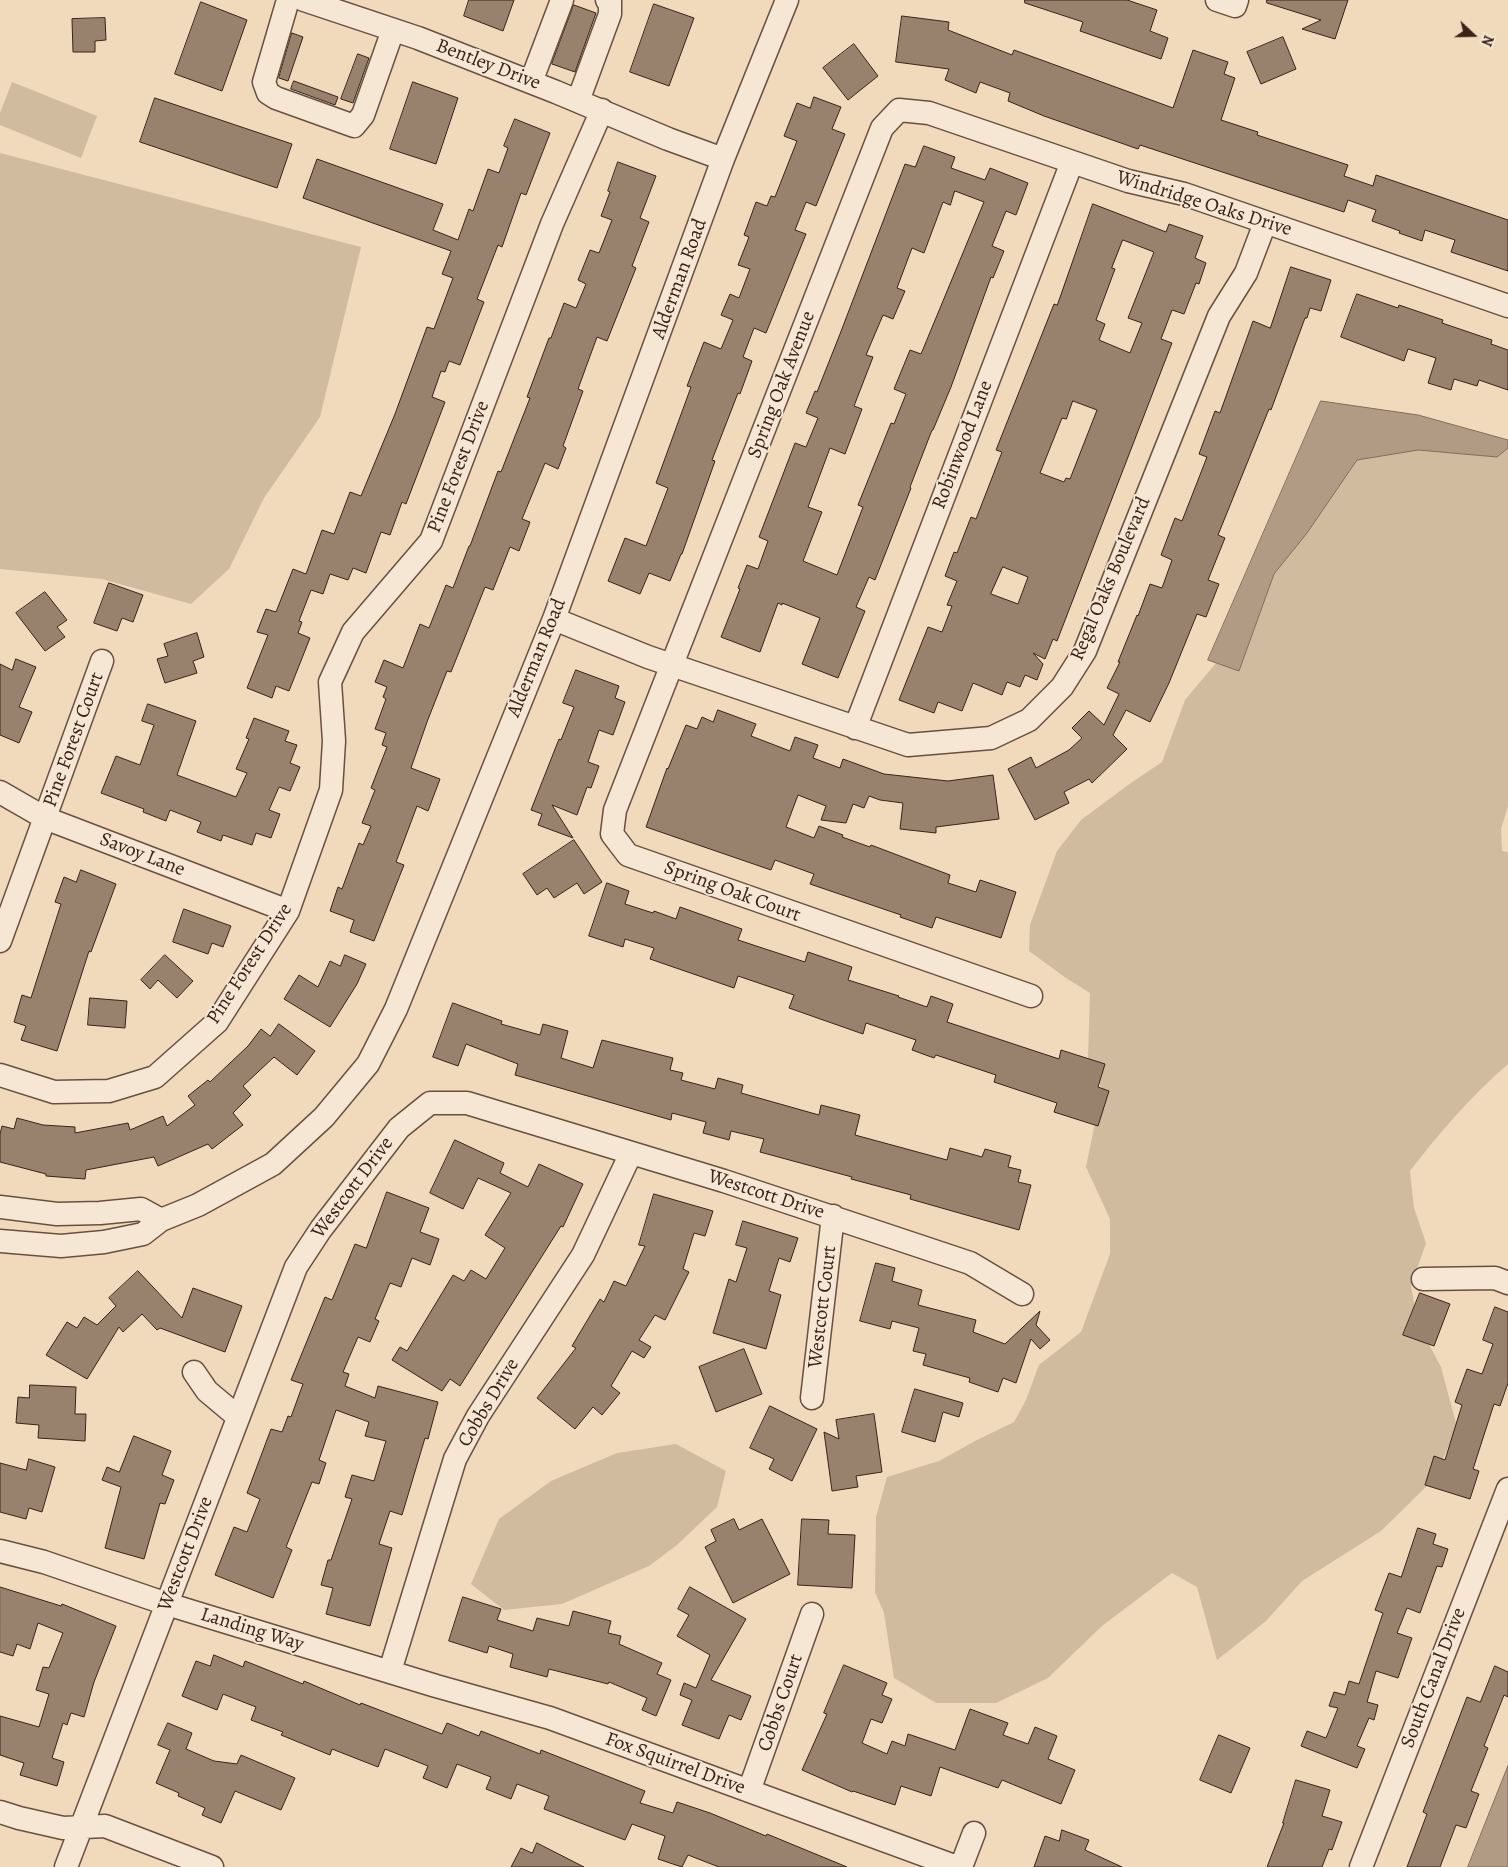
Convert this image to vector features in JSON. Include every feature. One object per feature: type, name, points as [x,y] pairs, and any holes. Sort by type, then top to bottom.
[{"type":"street","points":[[288,0],[264,82],[268,93],[276,98],[354,126],[363,115],[394,30]]},
{"type":"street","points":[[531,82],[562,0]]},
{"type":"street","points":[[578,101],[610,14],[610,1],[607,0]]},
{"type":"street","name":"Alderman Road","points":[[0,1241],[60,1246],[104,1242],[143,1234],[161,1220],[198,1205],[273,1164],[324,1117],[368,1064],[396,1009],[554,619],[724,160],[787,0]]},
{"type":"street","points":[[1218,0],[1235,6],[1237,0]]},
{"type":"street","name":"Bentley Drive","points":[[317,2],[531,82],[668,139],[724,160]]},
{"type":"street","name":"Pine Forest Drive","points":[[0,1075],[54,1092],[108,1091],[155,1077],[217,1022],[288,912],[331,790],[334,741],[330,682],[353,632],[431,540],[552,224],[602,110]]},
{"type":"street","name":"Windridge Oaks Drive","points":[[899,110],[929,113],[1128,181],[1184,194],[1508,306]]},
{"type":"street","name":"Spring Oak Avenue","points":[[673,665],[882,128],[899,110]]},
{"type":"street","name":"Robinwood Lane","points":[[855,728],[1072,162]]},
{"type":"street","name":"Regal Oaks Boulevard","points":[[554,619],[648,657],[908,745],[992,738],[1029,720],[1062,687],[1085,651],[1219,316],[1246,273],[1265,222]]},
{"type":"street","name":"Pine Forest Court","points":[[46,818],[102,661]]},
{"type":"street","name":"Spring Oak Court","points":[[673,665],[615,810],[612,834],[628,855],[1031,996]]},
{"type":"street","name":"Savoy Lane","points":[[0,792],[46,818],[288,912]]},
{"type":"street","points":[[0,941],[46,818]]},
{"type":"street","name":"Westcott Drive","points":[[66,1867],[296,1266],[321,1229],[398,1128],[430,1103],[467,1102],[833,1216],[970,1263],[1022,1294]]},
{"type":"street","name":"Cobbs Drive","points":[[390,1671],[455,1459],[478,1416],[583,1255],[631,1153]]},
{"type":"street","points":[[0,1207],[58,1214],[100,1213],[141,1209],[161,1220]]},
{"type":"street","name":"Westcott Court","points":[[812,1398],[833,1216]]},
{"type":"street","points":[[1423,1280],[1495,1278],[1508,1283]]},
{"type":"street","points":[[194,1372],[206,1391],[238,1417]]},
{"type":"street","name":"South Canal Drive","points":[[1361,1867],[1508,1489]]},
{"type":"street","name":"Landing Way","points":[[0,1552],[44,1562],[168,1604],[390,1671]]},
{"type":"street","name":"Cobbs Court","points":[[749,1791],[812,1614]]},
{"type":"street","name":"Fox Squirrel Drive","points":[[390,1671],[550,1718],[959,1867],[974,1833]]},
{"type":"street","points":[[0,1812],[63,1828],[105,1826],[212,1867]]},
{"type":"shaded area","points":[[12,82],[97,116],[81,158],[0,125],[0,113]]},
{"type":"shaded area","points":[[0,153],[361,247],[320,417],[264,498],[229,569],[191,604],[102,579],[0,569]]},
{"type":"shaded area","points":[[1321,401],[1418,415],[1508,440],[1508,448],[1497,457],[1418,450],[1357,460],[1307,533],[1274,574],[1239,671],[1208,660]]},
{"type":"shaded area","points":[[1508,448],[1508,806],[1501,829],[1502,851],[1508,852],[1508,1064],[1456,1115],[1410,1171],[1414,1208],[1426,1243],[1411,1286],[1418,1324],[1441,1367],[1457,1427],[1434,1479],[1381,1531],[1302,1581],[1266,1621],[1217,1660],[1197,1587],[1172,1573],[1102,1626],[1048,1678],[996,1703],[936,1703],[894,1678],[884,1613],[875,1592],[876,1517],[887,1477],[939,1461],[1014,1422],[1026,1400],[1039,1365],[1081,1332],[1110,1254],[1110,1219],[1086,1167],[1102,1089],[1088,1057],[1090,993],[1029,951],[1030,925],[1057,851],[1081,820],[1162,762],[1185,700],[1216,663],[1239,671],[1274,574],[1307,533],[1357,460],[1418,450],[1497,457]]},
{"type":"shaded area","points":[[676,1444],[726,1471],[717,1507],[677,1545],[649,1566],[562,1604],[504,1610],[471,1584],[499,1519],[551,1481],[617,1453]]},
{"type":"shaded area","points":[[1508,1766],[1508,1867],[1468,1867]]},
{"type":"building","points":[[469,0],[514,0],[503,31],[464,16]]},
{"type":"building","points":[[1025,0],[1127,0],[1157,10],[1150,31],[1168,38],[1161,59],[1080,31],[1083,22],[1025,3]]},
{"type":"building","points":[[1267,0],[1348,0],[1335,39],[1302,29],[1321,20],[1267,3]]},
{"type":"building","points":[[201,2],[247,20],[222,91],[175,74]]},
{"type":"building","points":[[654,4],[694,18],[669,86],[630,72]]},
{"type":"building","points":[[574,5],[596,13],[575,72],[552,64]]},
{"type":"building","points":[[902,16],[949,22],[948,30],[1012,55],[1014,50],[1173,108],[1193,50],[1228,62],[1224,74],[1235,78],[1221,120],[1258,132],[1257,135],[1348,165],[1344,176],[1373,186],[1376,175],[1508,220],[1508,271],[1451,252],[1455,240],[1425,230],[1422,241],[1399,233],[1400,231],[1372,221],[1376,210],[1348,200],[1344,212],[1140,145],[1138,149],[1044,116],[1008,101],[1010,93],[980,82],[976,93],[945,80],[949,69],[896,62]]},
{"type":"building","points":[[105,18],[106,40],[95,41],[95,52],[73,52],[72,19]]},
{"type":"building","points":[[292,33],[303,37],[288,81],[279,78]]},
{"type":"building","points":[[1283,37],[1296,69],[1261,84],[1247,52]]},
{"type":"building","points":[[854,44],[878,76],[848,100],[823,68]]},
{"type":"building","points":[[358,54],[369,58],[353,103],[341,99]]},
{"type":"building","points":[[294,81],[338,97],[335,105],[291,89]]},
{"type":"building","points":[[413,82],[458,98],[436,164],[390,149]]},
{"type":"building","points":[[814,97],[841,107],[832,129],[845,134],[816,206],[806,202],[795,230],[806,234],[766,333],[754,328],[743,357],[752,361],[712,460],[715,461],[682,554],[670,581],[649,573],[640,594],[608,581],[625,538],[646,546],[668,488],[656,483],[691,387],[687,386],[704,342],[721,349],[733,320],[721,315],[730,294],[739,298],[750,269],[738,265],[749,237],[744,235],[756,202],[767,206],[771,196],[775,197],[797,141],[784,136],[797,103],[810,108]]},
{"type":"building","points":[[155,98],[292,144],[277,188],[140,142]]},
{"type":"building","points":[[515,119],[550,133],[526,195],[521,193],[502,247],[498,245],[477,299],[484,302],[460,365],[449,361],[445,372],[441,371],[432,397],[445,402],[406,504],[402,502],[390,535],[381,532],[366,573],[353,568],[348,580],[330,574],[323,594],[311,590],[299,621],[302,622],[298,633],[310,638],[289,691],[276,686],[272,698],[247,688],[268,635],[257,632],[266,609],[276,612],[293,569],[306,574],[322,530],[334,534],[350,492],[361,496],[395,414],[427,327],[434,329],[453,278],[442,274],[451,251],[303,198],[317,159],[443,204],[433,230],[458,240],[469,209],[473,211],[488,169],[499,173],[508,148],[504,146]]},
{"type":"building","points":[[924,146],[955,157],[951,168],[985,180],[990,168],[1028,183],[1016,215],[1006,211],[992,246],[1004,251],[993,278],[991,277],[951,387],[932,430],[875,580],[869,577],[856,607],[865,611],[838,678],[802,664],[820,618],[782,603],[782,605],[778,603],[760,652],[721,637],[740,589],[738,588],[747,565],[758,569],[768,541],[759,537],[795,443],[806,447],[818,418],[806,413],[815,391],[817,392],[905,164],[915,167]],"holes":[[[955,191],[984,202],[921,354],[910,350],[894,389],[906,394],[894,424],[891,423],[858,505],[863,507],[837,575],[803,561],[822,512],[808,507],[830,448],[845,454],[862,409],[854,406],[873,357],[866,355],[883,315],[893,319],[905,291],[897,288],[912,248],[924,253],[943,202],[950,205]]]},
{"type":"building","points":[[618,162],[656,176],[640,218],[649,222],[632,266],[636,268],[607,341],[597,337],[578,389],[583,391],[563,446],[566,448],[558,469],[545,463],[522,519],[530,522],[519,551],[510,547],[493,590],[485,587],[451,672],[447,671],[427,722],[411,768],[440,779],[428,811],[417,806],[396,862],[404,865],[374,941],[350,932],[354,920],[330,911],[338,887],[342,889],[359,843],[363,845],[371,826],[362,823],[375,790],[371,788],[387,747],[382,745],[386,733],[375,729],[386,699],[383,697],[387,687],[375,682],[384,660],[403,668],[420,624],[429,628],[446,585],[453,588],[498,471],[501,472],[530,398],[527,397],[564,303],[576,308],[586,284],[578,280],[590,250],[599,253],[612,220],[601,216]]},
{"type":"building","points":[[1093,204],[1166,232],[1169,224],[1203,236],[1195,258],[1206,263],[1199,284],[1196,283],[1184,314],[1172,310],[1161,339],[1172,343],[1057,641],[1053,639],[1045,659],[1033,653],[1043,664],[1037,680],[1025,675],[1020,687],[1007,682],[1002,695],[973,683],[962,711],[938,702],[934,713],[899,700],[928,627],[942,632],[952,606],[947,605],[957,581],[945,576],[954,552],[957,553],[971,517],[976,519],[1002,452],[996,450],[1054,304],[1057,305]],"holes":[[[1123,240],[1154,252],[1128,318],[1142,323],[1130,353],[1099,340],[1105,324],[1096,320],[1115,269],[1112,268]],[[1073,401],[1097,410],[1070,479],[1066,478],[1064,482],[1040,473],[1062,418],[1066,419]],[[1003,567],[1028,577],[1018,604],[991,594]]]},
{"type":"building","points":[[1291,267],[1331,280],[1321,311],[1310,308],[1307,318],[1305,318],[1271,410],[1269,409],[1218,535],[1225,538],[1208,580],[1219,584],[1206,617],[1197,614],[1169,683],[1150,722],[1126,710],[1113,735],[1127,749],[1092,783],[1089,779],[1064,792],[1069,803],[1035,820],[1008,769],[1031,757],[1036,768],[1069,750],[1082,738],[1072,728],[1089,711],[1104,725],[1119,694],[1107,688],[1120,662],[1118,662],[1150,584],[1162,588],[1172,560],[1161,555],[1175,518],[1182,521],[1207,457],[1199,454],[1215,411],[1220,413],[1253,321],[1270,328]]},
{"type":"building","points":[[1357,294],[1398,308],[1399,305],[1443,320],[1442,323],[1492,340],[1491,344],[1508,350],[1508,390],[1479,380],[1477,386],[1454,379],[1451,390],[1428,383],[1436,358],[1408,349],[1404,361],[1341,337]]},
{"type":"building","points":[[109,583],[143,595],[133,622],[122,618],[117,631],[94,623]]},
{"type":"building","points":[[45,592],[67,620],[57,627],[65,637],[45,651],[16,613]]},
{"type":"building","points":[[197,633],[204,657],[193,661],[197,673],[165,683],[157,659],[168,656],[164,644]]},
{"type":"building","points":[[16,659],[36,667],[19,707],[32,712],[19,743],[0,735],[0,664],[12,670]]},
{"type":"building","points":[[576,670],[619,686],[615,698],[625,702],[613,735],[599,730],[588,762],[599,766],[591,788],[587,787],[577,815],[552,805],[573,838],[538,825],[542,814],[531,810],[559,739],[561,740],[574,707],[563,703]]},
{"type":"building","points":[[148,704],[196,721],[177,775],[236,797],[247,773],[236,769],[249,739],[246,738],[254,718],[289,731],[285,741],[297,745],[290,763],[300,767],[290,791],[279,787],[269,810],[280,814],[271,838],[256,833],[252,845],[223,835],[221,841],[197,832],[201,822],[170,810],[166,821],[143,812],[144,809],[101,793],[116,756],[140,765],[154,725],[142,721]]},
{"type":"building","points":[[718,710],[756,724],[751,736],[790,751],[795,737],[818,745],[813,758],[840,768],[843,759],[884,774],[948,781],[993,775],[999,819],[936,827],[936,833],[900,829],[903,803],[880,800],[869,796],[864,808],[853,804],[846,823],[821,820],[826,806],[798,795],[786,827],[814,838],[819,826],[843,835],[842,837],[870,847],[871,845],[950,875],[948,883],[976,892],[980,880],[1016,892],[1001,938],[936,917],[932,928],[900,917],[901,915],[810,884],[814,874],[775,860],[771,870],[646,827],[667,768],[686,725],[697,729],[702,717],[713,722]]},
{"type":"building","points":[[574,840],[602,882],[584,894],[577,883],[554,898],[547,888],[537,895],[523,874]]},
{"type":"building","points":[[81,870],[116,884],[91,952],[89,951],[57,1051],[21,1040],[26,1026],[14,1022],[22,995],[31,998],[61,904],[55,902],[64,877],[76,882]]},
{"type":"building","points":[[607,883],[629,891],[625,904],[676,919],[680,907],[742,929],[738,940],[805,962],[808,952],[852,967],[848,980],[927,1007],[931,996],[953,1004],[947,1022],[1059,1059],[1061,1050],[1105,1064],[1098,1087],[1109,1091],[1098,1126],[1054,1112],[1057,1103],[994,1082],[996,1075],[936,1055],[934,1058],[912,1050],[916,1040],[866,1023],[863,1034],[789,1008],[794,995],[738,976],[734,988],[650,959],[654,948],[625,939],[623,947],[589,936]]},
{"type":"building","points":[[184,909],[231,926],[223,947],[212,943],[208,954],[173,942]]},
{"type":"building","points":[[165,955],[193,981],[177,998],[158,980],[150,989],[141,980]]},
{"type":"building","points":[[345,955],[366,964],[357,984],[330,1027],[284,999],[299,975],[318,987],[330,961],[340,966]]},
{"type":"building","points":[[90,998],[127,1001],[125,1028],[88,1025]]},
{"type":"building","points":[[453,1003],[502,1021],[501,1024],[540,1035],[543,1024],[568,1031],[561,1058],[593,1068],[602,1040],[673,1058],[670,1070],[683,1073],[681,1080],[715,1089],[718,1078],[743,1085],[741,1093],[819,1115],[821,1105],[860,1115],[855,1135],[947,1160],[950,1148],[982,1157],[985,1149],[1011,1156],[1008,1167],[1021,1170],[1018,1182],[1031,1185],[1019,1230],[910,1199],[911,1195],[851,1179],[852,1177],[760,1152],[764,1139],[731,1131],[729,1140],[703,1133],[706,1122],[672,1113],[671,1120],[515,1075],[518,1064],[466,1044],[458,1066],[433,1057]]},
{"type":"building","points":[[279,1024],[315,1051],[297,1075],[274,1057],[243,1086],[251,1095],[233,1113],[243,1125],[212,1149],[208,1144],[158,1166],[154,1157],[86,1170],[85,1179],[46,1176],[46,1174],[0,1162],[0,1134],[2,1126],[14,1129],[17,1118],[43,1125],[75,1127],[75,1133],[128,1123],[130,1130],[163,1116],[167,1126],[195,1105],[188,1096],[208,1080],[210,1082],[248,1046],[261,1029],[270,1036]]},
{"type":"building","points":[[455,1140],[504,1163],[500,1173],[528,1187],[539,1164],[583,1184],[563,1227],[561,1226],[460,1386],[450,1379],[442,1391],[392,1360],[400,1347],[407,1351],[453,1275],[464,1281],[471,1270],[486,1279],[505,1248],[485,1235],[511,1193],[478,1178],[463,1209],[430,1193]]},
{"type":"building","points":[[387,1192],[429,1208],[420,1232],[439,1239],[430,1265],[412,1258],[401,1287],[390,1283],[375,1319],[379,1321],[370,1342],[358,1337],[343,1372],[349,1374],[345,1386],[375,1398],[378,1386],[438,1402],[428,1439],[425,1438],[402,1515],[390,1511],[379,1544],[392,1548],[370,1626],[326,1614],[333,1588],[321,1585],[328,1560],[331,1560],[352,1499],[345,1497],[352,1475],[374,1481],[386,1441],[365,1436],[369,1422],[336,1410],[319,1460],[326,1463],[319,1484],[312,1482],[286,1547],[292,1550],[273,1598],[215,1575],[234,1527],[247,1532],[260,1499],[247,1493],[271,1429],[282,1432],[288,1416],[291,1417],[303,1384],[291,1380],[325,1297],[332,1300],[355,1244],[366,1248]]},
{"type":"building","points":[[654,1194],[713,1211],[705,1236],[694,1233],[683,1269],[689,1272],[665,1320],[655,1315],[639,1340],[651,1347],[644,1358],[632,1351],[611,1386],[620,1393],[602,1415],[593,1407],[575,1429],[537,1398],[576,1348],[572,1346],[600,1299],[604,1302],[614,1281],[626,1286],[645,1246],[639,1245]]},
{"type":"building","points":[[743,1221],[798,1238],[790,1262],[779,1258],[769,1291],[781,1295],[766,1349],[713,1333],[729,1279],[736,1282],[747,1248],[736,1245]]},
{"type":"building","points":[[876,1263],[895,1268],[892,1281],[922,1290],[918,1305],[976,1320],[973,1332],[1005,1344],[1040,1311],[1036,1325],[1050,1340],[1040,1349],[1031,1339],[1016,1383],[1003,1378],[998,1392],[969,1382],[970,1378],[923,1365],[926,1354],[913,1351],[919,1328],[892,1321],[890,1329],[860,1321]]},
{"type":"building","points":[[138,1271],[182,1318],[193,1288],[242,1306],[225,1352],[160,1328],[157,1330],[142,1314],[123,1332],[119,1327],[87,1379],[46,1355],[67,1322],[77,1328],[84,1317],[97,1325],[116,1306],[109,1298]]},
{"type":"building","points":[[1420,1293],[1450,1304],[1434,1346],[1403,1335]]},
{"type":"building","points":[[1495,1307],[1508,1312],[1508,1383],[1500,1406],[1494,1404],[1473,1469],[1479,1471],[1470,1499],[1425,1485],[1434,1456],[1445,1460],[1462,1405],[1455,1402],[1467,1369],[1482,1374],[1493,1344],[1483,1340]]},
{"type":"building","points":[[744,1349],[762,1394],[716,1412],[699,1367]]},
{"type":"building","points":[[30,1385],[76,1387],[75,1414],[86,1414],[85,1441],[38,1438],[39,1425],[16,1423],[18,1397],[29,1398]]},
{"type":"building","points":[[915,1389],[963,1403],[959,1417],[943,1412],[935,1442],[902,1432]]},
{"type":"building","points":[[770,1406],[817,1429],[792,1481],[769,1469],[774,1459],[750,1448]]},
{"type":"building","points":[[874,1414],[882,1472],[856,1476],[858,1487],[832,1491],[824,1432],[839,1439],[836,1420]]},
{"type":"building","points":[[134,1436],[171,1451],[162,1475],[174,1480],[165,1504],[160,1503],[144,1559],[105,1548],[121,1487],[102,1480],[107,1467],[119,1472]]},
{"type":"building","points":[[29,1459],[55,1467],[42,1512],[29,1508],[26,1519],[0,1512],[0,1463],[26,1470]]},
{"type":"building","points":[[734,1519],[739,1530],[762,1519],[790,1574],[733,1603],[705,1547],[716,1541],[711,1530]]},
{"type":"building","points":[[802,1519],[829,1520],[828,1534],[855,1535],[852,1588],[798,1585]]},
{"type":"building","points":[[1418,1528],[1436,1534],[1433,1544],[1448,1549],[1442,1567],[1437,1566],[1420,1613],[1407,1608],[1397,1633],[1412,1638],[1398,1678],[1376,1671],[1367,1702],[1378,1705],[1374,1720],[1369,1718],[1357,1746],[1365,1749],[1357,1768],[1301,1746],[1307,1731],[1326,1738],[1338,1708],[1329,1706],[1334,1692],[1345,1695],[1349,1681],[1359,1684],[1383,1613],[1375,1610],[1389,1573],[1401,1577]]},
{"type":"building","points":[[0,1587],[61,1606],[62,1604],[116,1626],[94,1682],[84,1717],[71,1713],[67,1725],[63,1723],[52,1758],[64,1762],[57,1786],[20,1775],[24,1763],[0,1755],[0,1716],[39,1727],[49,1694],[36,1690],[43,1667],[49,1668],[63,1633],[38,1623],[30,1649],[17,1644],[13,1656],[0,1652]]},
{"type":"building","points":[[690,1587],[746,1619],[711,1680],[751,1696],[741,1720],[729,1715],[719,1739],[682,1725],[692,1700],[680,1695],[684,1683],[696,1688],[710,1655],[677,1636],[689,1615],[678,1609]]},
{"type":"building","points":[[463,1597],[501,1609],[497,1620],[533,1631],[537,1618],[569,1626],[573,1611],[611,1621],[608,1633],[621,1636],[619,1644],[662,1663],[657,1674],[671,1680],[656,1716],[642,1710],[647,1698],[609,1682],[608,1684],[549,1669],[547,1677],[510,1667],[513,1654],[489,1646],[487,1653],[449,1641]]},
{"type":"building","points":[[214,1655],[243,1667],[245,1661],[303,1684],[304,1681],[360,1705],[361,1703],[442,1734],[447,1723],[479,1736],[481,1731],[540,1754],[541,1750],[645,1791],[640,1803],[673,1813],[677,1802],[710,1813],[766,1836],[767,1834],[847,1867],[719,1867],[688,1855],[682,1867],[658,1859],[665,1836],[632,1824],[625,1840],[544,1809],[549,1796],[517,1784],[511,1799],[486,1789],[491,1777],[457,1764],[447,1788],[423,1778],[428,1766],[385,1749],[378,1767],[332,1749],[330,1755],[281,1735],[283,1732],[251,1720],[256,1707],[223,1694],[217,1710],[182,1696],[196,1661],[210,1666]]},
{"type":"building","points":[[844,1665],[887,1683],[882,1695],[892,1699],[882,1723],[871,1719],[862,1743],[887,1754],[892,1741],[905,1746],[908,1734],[955,1750],[970,1709],[1008,1723],[1003,1735],[1028,1744],[1035,1727],[1057,1736],[1048,1759],[1075,1770],[1061,1804],[1002,1780],[998,1788],[940,1767],[931,1796],[901,1786],[895,1805],[852,1792],[802,1770],[827,1714],[824,1713]]},
{"type":"building","points":[[1495,1666],[1508,1672],[1508,1697],[1504,1695],[1484,1746],[1488,1748],[1471,1791],[1479,1794],[1466,1828],[1456,1825],[1440,1867],[1407,1867],[1427,1814],[1423,1812],[1467,1697],[1480,1702]]},
{"type":"building","points":[[168,1723],[192,1733],[186,1749],[214,1761],[237,1764],[241,1755],[295,1778],[281,1810],[235,1791],[221,1823],[202,1815],[205,1808],[178,1796],[179,1793],[156,1783],[170,1750],[158,1745]]},
{"type":"building","points":[[1219,1735],[1250,1748],[1231,1793],[1200,1780]]},
{"type":"building","points":[[1296,1780],[1330,1790],[1322,1816],[1342,1822],[1332,1850],[1329,1849],[1322,1867],[1267,1867],[1284,1823]]},
{"type":"building","points":[[1062,1830],[1089,1840],[1085,1850],[1122,1867],[1034,1867],[1045,1836],[1059,1841]]},
{"type":"building","points":[[537,1843],[584,1867],[511,1867],[521,1848],[532,1853]]}]
